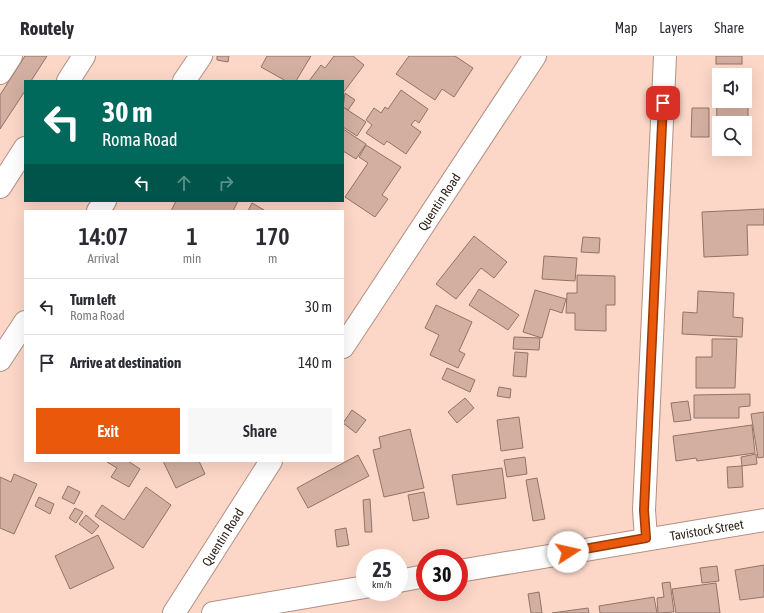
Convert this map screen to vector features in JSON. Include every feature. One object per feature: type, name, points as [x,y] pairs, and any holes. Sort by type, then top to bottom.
[{"type":"street","points":[[0,73],[11,56]]},
{"type":"street","points":[[69,80],[84,56]]},
{"type":"street","points":[[185,80],[201,56]]},
{"type":"street","name":"Quentin Road","points":[[344,345],[535,56]]},
{"type":"street","points":[[646,538],[644,510],[665,56]]},
{"type":"street","points":[[0,187],[24,150]]},
{"type":"street","points":[[0,360],[24,324]]},
{"type":"street","name":"Quentin Road","points":[[174,613],[270,462]]},
{"type":"street","name":"Tavistock Street","points":[[468,569],[646,538],[764,520]]},
{"type":"street","points":[[213,613],[356,589]]},
{"type":"building","points":[[25,56],[47,56],[32,80],[24,80],[24,93],[0,129],[0,95]]},
{"type":"building","points":[[217,56],[229,56],[228,62],[217,60]]},
{"type":"building","points":[[267,56],[311,56],[297,80],[284,80],[261,67]]},
{"type":"building","points":[[334,56],[353,56],[364,65],[344,92],[344,80],[310,80],[321,65],[325,68]]},
{"type":"building","points":[[409,56],[455,56],[473,68],[454,97],[442,89],[435,100],[396,74]]},
{"type":"building","points":[[716,56],[742,56],[742,64],[716,64]]},
{"type":"building","points":[[401,90],[428,109],[419,123],[415,120],[411,125],[421,132],[406,154],[387,141],[384,145],[366,133],[372,125],[366,120],[374,108],[381,113],[385,107],[388,109]]},
{"type":"building","points":[[345,93],[355,100],[348,110],[344,108]]},
{"type":"building","points":[[344,108],[366,122],[357,136],[344,128]]},
{"type":"building","points":[[692,108],[709,108],[709,137],[691,137]]},
{"type":"building","points":[[717,108],[748,108],[748,116],[717,116]]},
{"type":"building","points":[[344,130],[366,144],[356,159],[344,152]]},
{"type":"building","points":[[366,145],[401,167],[382,195],[388,199],[375,217],[345,197],[368,163],[359,157]]},
{"type":"building","points":[[176,202],[238,202],[234,210],[172,210]]},
{"type":"building","points":[[252,203],[264,210],[248,210]]},
{"type":"building","points":[[764,209],[764,225],[747,225],[748,255],[704,257],[702,212]]},
{"type":"building","points":[[474,236],[507,262],[494,278],[481,268],[456,299],[436,284]]},
{"type":"building","points":[[583,237],[600,238],[599,253],[581,252]]},
{"type":"building","points":[[544,256],[577,258],[575,281],[542,279]]},
{"type":"building","points":[[577,275],[615,276],[615,305],[606,305],[606,331],[575,330],[575,313],[566,313],[567,293],[577,293]]},
{"type":"building","points":[[479,289],[519,315],[508,330],[469,305]]},
{"type":"building","points":[[535,290],[566,299],[562,313],[550,309],[542,338],[523,332]]},
{"type":"building","points":[[698,291],[734,293],[733,317],[743,318],[742,337],[682,334],[683,312],[697,313]]},
{"type":"building","points":[[436,305],[472,322],[459,351],[465,354],[458,368],[430,355],[439,335],[425,328]]},
{"type":"building","points":[[514,337],[540,338],[539,350],[513,349]]},
{"type":"building","points":[[712,339],[737,339],[735,388],[696,388],[696,357],[712,357]]},
{"type":"building","points":[[515,352],[528,353],[526,377],[513,376]]},
{"type":"building","points":[[447,368],[475,380],[470,392],[442,379]]},
{"type":"building","points":[[499,387],[511,389],[510,398],[497,396]]},
{"type":"building","points":[[750,394],[750,406],[739,407],[739,418],[694,418],[694,395]]},
{"type":"building","points":[[465,398],[474,408],[457,423],[448,412]]},
{"type":"building","points":[[688,401],[691,420],[674,422],[671,403]]},
{"type":"building","points":[[352,410],[366,420],[356,433],[344,424]]},
{"type":"building","points":[[764,412],[764,457],[758,458],[751,414]]},
{"type":"building","points":[[519,417],[523,448],[501,451],[497,420]]},
{"type":"building","points":[[752,425],[755,453],[697,461],[696,458],[676,461],[673,436]]},
{"type":"building","points":[[410,429],[424,488],[384,497],[373,450],[381,448],[379,437]]},
{"type":"building","points":[[756,454],[757,464],[742,466],[741,457]]},
{"type":"building","points":[[358,455],[369,476],[308,508],[297,488]]},
{"type":"building","points":[[525,457],[527,474],[507,477],[504,460]]},
{"type":"building","points":[[107,462],[130,462],[140,469],[129,487],[111,477],[117,468]]},
{"type":"building","points":[[163,462],[199,462],[205,474],[176,488]]},
{"type":"building","points":[[742,466],[743,487],[728,488],[727,467]]},
{"type":"building","points":[[502,468],[506,498],[457,505],[452,475]]},
{"type":"building","points":[[14,474],[37,484],[14,534],[0,528],[0,477],[11,482]]},
{"type":"building","points":[[537,478],[545,519],[533,521],[526,480]]},
{"type":"building","points":[[68,486],[80,492],[74,504],[62,498]]},
{"type":"building","points":[[146,487],[171,505],[143,548],[95,516],[102,505],[124,520]]},
{"type":"building","points":[[424,492],[429,518],[413,521],[408,495]]},
{"type":"building","points":[[39,497],[54,504],[50,514],[35,506]]},
{"type":"building","points":[[370,499],[372,532],[365,532],[363,500]]},
{"type":"building","points":[[75,508],[83,512],[76,523],[69,518]]},
{"type":"building","points":[[86,515],[99,526],[92,534],[79,524]]},
{"type":"building","points":[[346,528],[349,545],[337,547],[335,530]]},
{"type":"building","points":[[98,535],[114,568],[70,589],[55,556]]},
{"type":"building","points":[[764,565],[764,597],[740,600],[735,570]]},
{"type":"building","points":[[717,566],[719,581],[702,583],[700,568]]},
{"type":"building","points":[[670,582],[674,612],[658,613],[657,598],[664,597],[662,583]]},
{"type":"building","points":[[716,583],[720,613],[676,613],[672,589]]},
{"type":"building","points":[[539,592],[542,613],[531,613],[528,594]]},
{"type":"building","points":[[654,597],[657,613],[600,613],[599,606]]},
{"type":"building","points":[[588,608],[589,613],[552,613]]},
{"type":"route","points":[[568,552],[646,538],[644,510],[663,103]]}]
